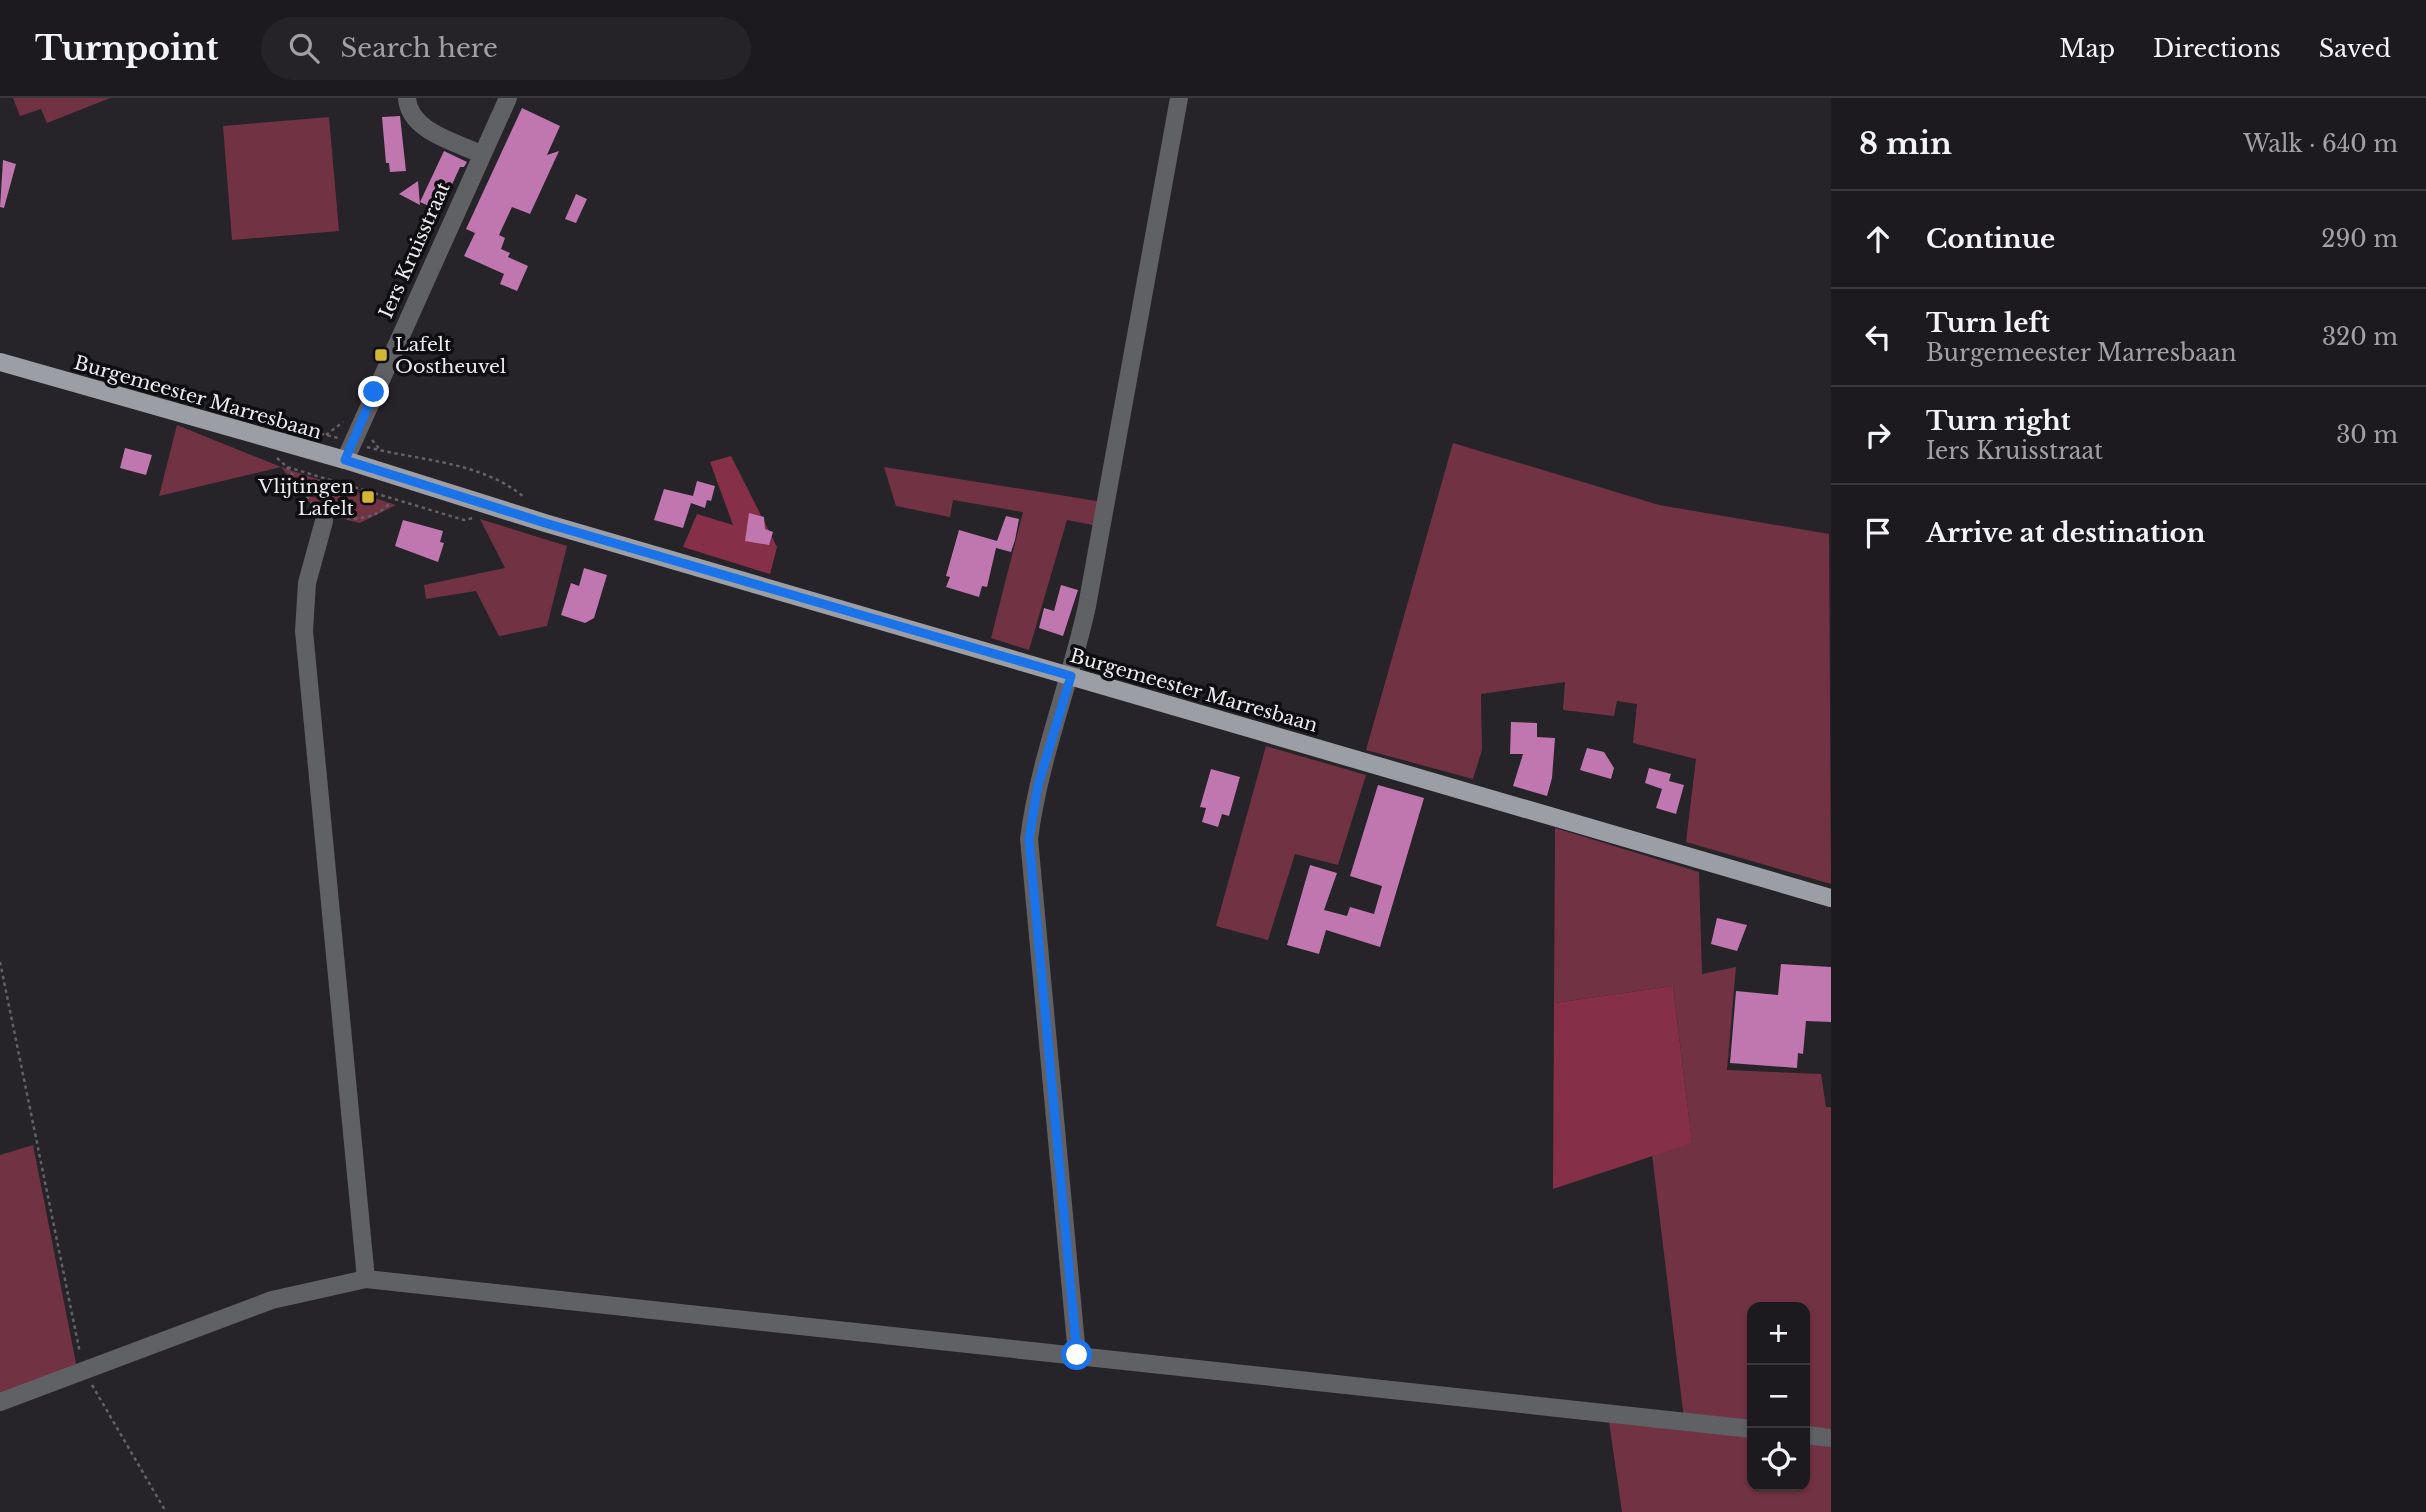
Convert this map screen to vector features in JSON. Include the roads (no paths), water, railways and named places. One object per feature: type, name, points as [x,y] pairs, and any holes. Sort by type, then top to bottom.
[{"type":"main road","name":"Burgemeester Marresbaan","points":[[0,362],[345,460],[545,523],[1831,898]]},
{"type":"street","points":[[407,98],[411,117],[421,125],[481,154]]},
{"type":"street","name":"Iers Kruisstraat","points":[[345,460],[508,98]]},
{"type":"street","points":[[1077,1355],[1029,839],[1038,785],[1071,676],[1087,606],[1179,98]]},
{"type":"street","points":[[326,516],[307,583],[304,631],[366,1279]]},
{"type":"street","points":[[0,1402],[272,1300],[366,1279],[1747,1428]]},
{"type":"street","points":[[1810,1436],[1831,1438]]},
{"type":"place","name":"Lafelt Oostheuvel","points":[[381,355]]},
{"type":"place","name":"Vlijtingen Lafelt","points":[[368,497]]}]
